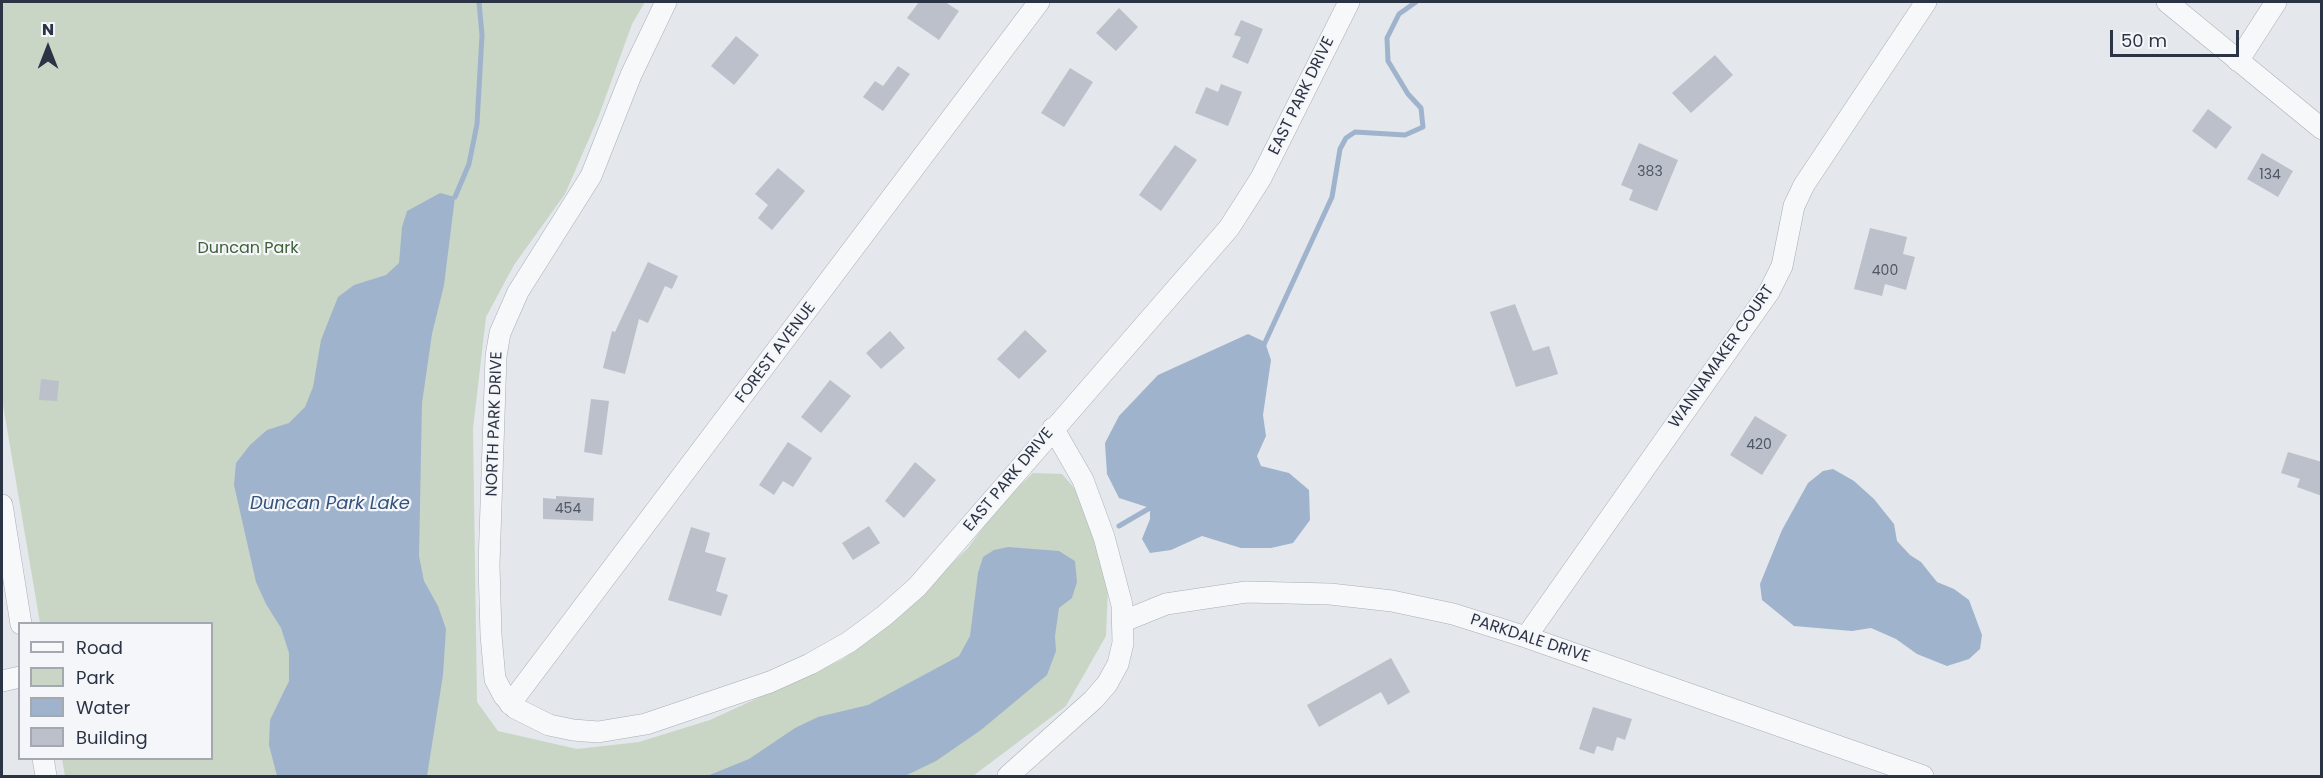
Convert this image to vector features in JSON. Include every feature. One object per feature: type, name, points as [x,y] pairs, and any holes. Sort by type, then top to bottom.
[{"type":"street","name":"NORTH PARK DRIVE","points":[[510,704],[495,679],[489,600],[494,379],[500,333],[518,292],[591,176],[631,75],[666,2]]},
{"type":"street","name":"FOREST AVENUE","points":[[510,704],[1039,2]]},
{"type":"street","name":"EAST PARK DRIVE","points":[[510,704],[531,718],[549,725],[573,730],[622,729],[770,682],[810,664],[858,636],[917,587],[1241,212],[1261,178],[1348,2]]},
{"type":"street","name":"WANNAMAKER COURT","points":[[1526,637],[1769,292],[1782,266],[1794,206],[1804,185],[1926,2]]},
{"type":"street","points":[[2166,2],[2322,129]]},
{"type":"street","points":[[2238,61],[2276,2]]},
{"type":"street","points":[[1008,777],[1093,700],[1107,684],[1118,664],[1124,643],[1124,621],[1101,528],[1083,480],[1053,428]]},
{"type":"street","points":[[2,505],[21,622]]},
{"type":"street","name":"PARKDALE DRIVE","points":[[1124,621],[1166,604],[1202,597],[1267,592],[1330,594],[1392,601],[1453,614],[1526,637],[1923,777]]},
{"type":"street","points":[[2,681],[18,677]]},
{"type":"street","points":[[43,760],[46,777]]},
{"type":"green space","name":"Duncan Park","points":[[2,2],[645,2],[632,24],[598,118],[565,194],[514,265],[486,317],[473,429],[477,702],[498,731],[577,749],[639,742],[710,720],[843,659],[892,621],[968,548],[1003,501],[1033,473],[1062,474],[1084,499],[1108,585],[1106,636],[1066,706],[973,776],[65,776],[62,760],[213,760],[213,622],[40,622],[2,399]]},
{"type":"water","name":"Duncan Park Lake","points":[[440,193],[455,197],[444,285],[432,334],[422,403],[419,556],[424,581],[438,606],[446,629],[443,675],[427,776],[277,776],[269,745],[270,720],[289,681],[289,653],[281,628],[256,582],[234,485],[236,463],[250,445],[267,430],[289,423],[305,407],[313,387],[321,340],[338,297],[354,285],[386,275],[399,263],[402,227],[407,211]]},
{"type":"water","points":[[1248,334],[1265,342],[1271,360],[1263,415],[1266,436],[1257,456],[1261,466],[1289,473],[1309,490],[1310,520],[1293,543],[1271,548],[1241,548],[1202,536],[1171,550],[1150,553],[1142,539],[1150,519],[1150,508],[1119,498],[1107,474],[1105,443],[1119,416],[1158,375]]},
{"type":"water","points":[[1833,469],[1854,481],[1874,499],[1894,524],[1897,541],[1910,555],[1921,562],[1937,582],[1954,589],[1969,600],[1982,635],[1980,649],[1969,659],[1947,666],[1917,654],[1896,639],[1871,628],[1852,631],[1794,626],[1762,600],[1760,584],[1782,530],[1808,483],[1823,471]]},
{"type":"water","points":[[1008,547],[1059,551],[1075,561],[1077,582],[1072,598],[1059,608],[1055,636],[1056,651],[1047,675],[981,730],[936,761],[905,776],[707,776],[749,759],[795,728],[818,717],[868,705],[959,656],[970,636],[978,573],[983,557],[994,550]]},
{"type":"building","points":[[919,2],[945,2],[959,11],[939,40],[907,18]]},
{"type":"building","points":[[1119,8],[1138,27],[1116,51],[1096,33]]},
{"type":"building","points":[[1241,20],[1263,29],[1248,64],[1232,57],[1241,37],[1234,35]]},
{"type":"building","points":[[736,36],[759,55],[734,85],[711,66]]},
{"type":"building","points":[[1715,55],[1733,75],[1691,113],[1672,93]]},
{"type":"building","points":[[898,66],[910,74],[883,111],[863,97],[875,81],[883,86]]},
{"type":"building","points":[[1070,68],[1093,82],[1064,127],[1041,113]]},
{"type":"building","points":[[1221,84],[1242,92],[1228,126],[1195,113],[1206,87],[1218,92]]},
{"type":"building","points":[[2208,109],[2232,127],[2216,149],[2192,131]]},
{"type":"building","points":[[1639,143],[1678,160],[1657,211],[1629,200],[1633,190],[1621,185]]},
{"type":"building","points":[[1175,145],[1197,160],[1161,211],[1139,195]]},
{"type":"building","points":[[2262,153],[2293,171],[2278,197],[2247,179]]},
{"type":"building","points":[[778,168],[805,191],[772,230],[758,218],[768,205],[755,194]]},
{"type":"building","points":[[1870,228],[1907,237],[1903,254],[1915,257],[1906,290],[1885,284],[1882,296],[1854,289]]},
{"type":"building","points":[[648,262],[678,276],[672,289],[665,286],[648,323],[639,319],[625,374],[603,368],[612,331],[615,332]]},
{"type":"building","points":[[1515,304],[1533,351],[1549,346],[1558,374],[1516,387],[1490,312]]},
{"type":"building","points":[[1025,330],[1047,351],[1019,379],[997,359]]},
{"type":"building","points":[[890,331],[905,348],[881,369],[866,353]]},
{"type":"building","points":[[41,379],[59,381],[57,401],[39,400]]},
{"type":"building","points":[[830,380],[851,396],[821,433],[801,417]]},
{"type":"building","points":[[591,399],[609,401],[602,455],[584,452]]},
{"type":"building","points":[[1755,416],[1787,435],[1762,475],[1730,455]]},
{"type":"building","points":[[788,442],[812,458],[793,487],[783,481],[774,495],[759,485]]},
{"type":"building","points":[[2288,452],[2322,462],[2322,496],[2297,487],[2300,479],[2281,473]]},
{"type":"building","points":[[915,462],[936,480],[904,518],[885,501]]},
{"type":"building","points":[[556,496],[594,498],[593,521],[543,519],[543,498],[556,499]]},
{"type":"building","points":[[869,526],[880,543],[853,560],[842,543]]},
{"type":"building","points":[[691,527],[710,533],[705,552],[726,558],[716,591],[728,595],[721,616],[668,600]]},
{"type":"building","points":[[1391,658],[1410,692],[1388,705],[1381,692],[1319,727],[1307,705]]},
{"type":"building","points":[[1593,707],[1632,719],[1625,740],[1617,737],[1613,751],[1597,746],[1594,754],[1579,749]]},
{"type":"waterway","points":[[455,197],[469,164],[477,124],[482,35],[479,2]]},
{"type":"waterway","points":[[1262,349],[1332,197],[1340,149],[1346,138],[1355,132],[1405,135],[1423,127],[1421,108],[1408,94],[1388,61],[1387,38],[1399,14],[1416,2]]},
{"type":"waterway","points":[[1119,526],[1155,505]]}]
